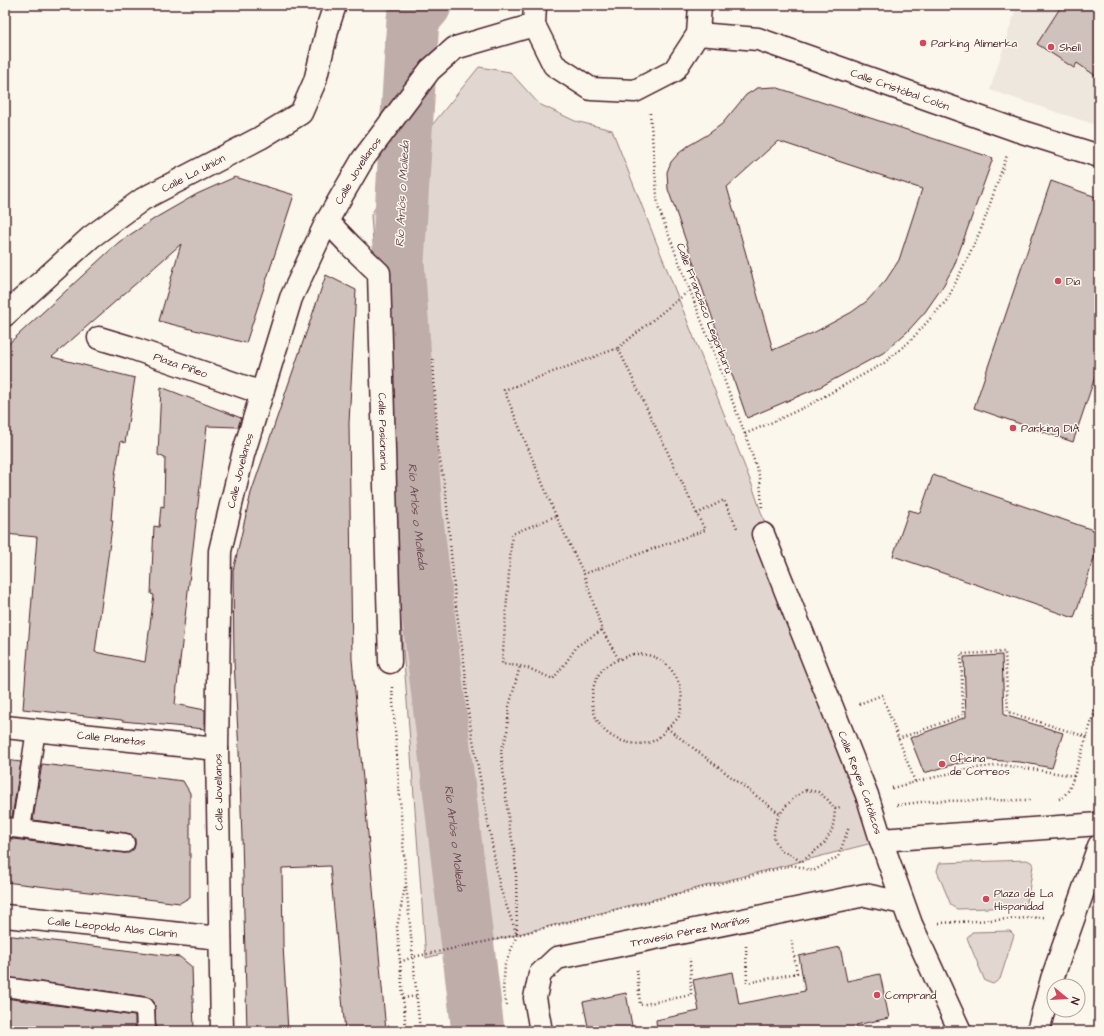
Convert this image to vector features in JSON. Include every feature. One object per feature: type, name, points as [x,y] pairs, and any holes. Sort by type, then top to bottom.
[{"type":"street","points":[[535,15],[554,65],[591,89],[635,91],[674,71],[698,34],[700,5]]},
{"type":"street","name":"Calle La Unión","points":[[5,315],[91,237],[143,199],[260,138],[301,113],[315,81],[329,23],[335,6]]},
{"type":"street","name":"Calle Jovellanos","points":[[222,1031],[217,749],[220,551],[243,455],[291,298],[327,221],[363,158],[430,70],[455,48],[535,15]]},
{"type":"street","name":"Calle Cristóbal Colón","points":[[698,34],[758,39],[1016,130],[1099,156]]},
{"type":"street","name":"Calle Pasionaria","points":[[327,221],[379,273],[390,662]]},
{"type":"street","name":"Plaza Piñeo","points":[[99,338],[262,393]]},
{"type":"street","name":"Calle Reyes Católicos","points":[[763,534],[867,795],[910,924],[960,1031]]},
{"type":"street","name":"Calle Planetas","points":[[5,728],[217,749]]},
{"type":"street","points":[[881,840],[1099,824]]},
{"type":"street","points":[[1038,1031],[1052,979],[1099,846]]},
{"type":"street","name":"Travesía Pérez Mariñas","points":[[541,1031],[535,998],[540,974],[556,958],[865,895],[902,903]]},
{"type":"street","name":"Calle Leopoldo Alas Clarín","points":[[5,916],[220,938]]},
{"type":"lane","points":[[36,730],[13,828],[125,843]]},
{"type":"lane","points":[[5,987],[145,1007],[146,1031]]},
{"type":"path","name":"Calle Francisco Legorburu","points":[[648,84],[658,207],[745,434],[760,478],[763,534]]},
{"type":"path","points":[[745,434],[807,406],[884,363],[910,341],[930,320],[947,300],[968,258],[982,227],[1016,130]]},
{"type":"path","points":[[619,660],[602,630],[584,574],[556,516],[504,390],[618,348],[690,290]]},
{"type":"path","points":[[584,574],[705,530],[618,348]]},
{"type":"path","points":[[434,359],[438,448],[446,495],[455,599],[465,669],[468,712],[500,888],[517,935]]},
{"type":"path","points":[[697,514],[724,500],[740,535]]},
{"type":"path","points":[[556,516],[512,534],[502,664],[528,668],[553,679],[577,646],[602,630]]},
{"type":"path","points":[[898,739],[963,715],[961,654],[1005,652],[1008,712],[1087,737]]},
{"type":"path","points":[[633,654],[648,655],[662,661],[673,672],[680,686],[682,702],[678,717],[658,738],[644,743],[630,744],[616,739],[605,731],[596,719],[592,705],[592,691],[597,677],[606,666],[619,660],[633,654]]},
{"type":"path","points":[[390,662],[406,883],[420,1031]]},
{"type":"path","points":[[510,1011],[503,991],[505,965],[517,935],[516,873],[501,751],[507,734],[509,707],[520,666]]},
{"type":"path","points":[[882,695],[915,782],[967,769],[1001,765],[1074,776]]},
{"type":"path","points":[[1056,799],[1062,798],[1069,790],[1099,699]]},
{"type":"path","points":[[667,728],[780,814]]},
{"type":"path","points":[[806,790],[818,792],[828,800],[835,809],[832,830],[824,844],[801,862],[792,855],[781,851],[774,839],[775,825],[780,814],[788,803],[806,790]]},
{"type":"path","points":[[400,962],[433,952],[517,935],[793,865],[813,871],[838,857],[854,813],[871,808],[930,801],[1034,800]]},
{"type":"path","points":[[406,883],[397,927],[406,1031]]},
{"type":"path","points":[[910,924],[1075,915]]},
{"type":"path","points":[[746,946],[747,983],[797,973],[791,938]]},
{"type":"path","points":[[637,970],[640,1005],[691,996],[690,958]]},
{"type":"path","points":[[403,998],[417,996]]},
{"type":"shaded area","name":"Shell","points":[[1017,5],[1099,5],[1099,126],[990,90]]},
{"type":"shaded area","points":[[479,67],[510,72],[539,104],[575,121],[612,130],[752,485],[872,843],[426,958],[371,215],[403,161]]},
{"type":"shaded area","points":[[1027,860],[1033,865],[1028,898],[1025,904],[1019,907],[957,909],[951,905],[937,871],[940,863]]},
{"type":"shaded area","points":[[1010,931],[1014,935],[1000,979],[993,984],[985,981],[967,938],[972,932]]},
{"type":"building","points":[[1062,5],[1099,5],[1099,78],[1077,63],[1074,68],[1037,44]]},
{"type":"building","points":[[775,87],[993,158],[954,266],[943,286],[925,312],[907,332],[883,353],[820,387],[747,418],[668,189],[667,172],[671,162],[678,154],[722,124],[746,95],[757,88]],"holes":[[[778,141],[922,189],[899,260],[886,280],[867,301],[852,312],[815,332],[773,350],[727,187]]]},
{"type":"building","points":[[235,177],[294,195],[246,343],[159,321],[181,244],[52,357],[135,378],[125,443],[121,441],[115,475],[111,520],[113,520],[95,652],[145,662],[154,595],[151,594],[154,526],[159,527],[161,506],[164,507],[165,458],[158,455],[161,387],[241,418],[238,427],[207,426],[175,704],[205,710],[205,729],[23,709],[37,537],[5,534],[5,347],[119,242],[157,217],[197,194]]},
{"type":"building","name":"Dia","points":[[1051,181],[1099,198],[1099,365],[1073,442],[974,408]]},
{"type":"building","points":[[326,275],[356,290],[349,423],[352,659],[386,1031],[345,1031],[330,866],[282,868],[283,945],[288,1031],[247,1031],[239,751],[234,662],[233,571],[251,493]]},
{"type":"building","points":[[933,475],[1099,532],[1099,544],[1074,618],[893,556],[909,510],[920,513]]},
{"type":"building","points":[[1002,655],[1004,715],[1063,733],[1052,768],[1020,762],[988,760],[955,764],[924,773],[910,738],[966,717],[964,657]]},
{"type":"building","points":[[5,760],[21,762],[12,817],[5,817]]},
{"type":"building","points":[[42,764],[183,781],[190,793],[190,897],[180,903],[5,882],[5,838],[124,853],[129,853],[134,849],[135,839],[131,834],[33,820]]},
{"type":"building","points":[[5,935],[180,957],[192,967],[194,1031],[156,1031],[154,1002],[147,997],[5,977]]},
{"type":"building","points":[[840,947],[847,981],[880,974],[889,1018],[856,1025],[857,1031],[657,1031],[656,1020],[699,1011],[693,980],[733,972],[739,1004],[805,991],[799,956]]},
{"type":"building","points":[[626,993],[633,1031],[589,1031],[583,1002]]},
{"type":"building","points":[[5,998],[135,1016],[135,1031],[5,1031]]},
{"type":"waterway","name":"Río Arlós o Molleda","points":[[425,5],[413,19],[398,262],[416,512],[478,1031]]},
{"type":"place","name":"Parking Alimerka","points":[[923,43]]},
{"type":"place","name":"Shell","points":[[1051,47]]},
{"type":"place","name":"Dia","points":[[1058,281]]},
{"type":"place","name":"Parking DIA","points":[[1013,428]]},
{"type":"place","name":"Oficina de Correos","points":[[942,764]]},
{"type":"place","name":"Plaza de La Hispanidad","points":[[986,899]]},
{"type":"place","name":"Comprand","points":[[877,995]]}]
